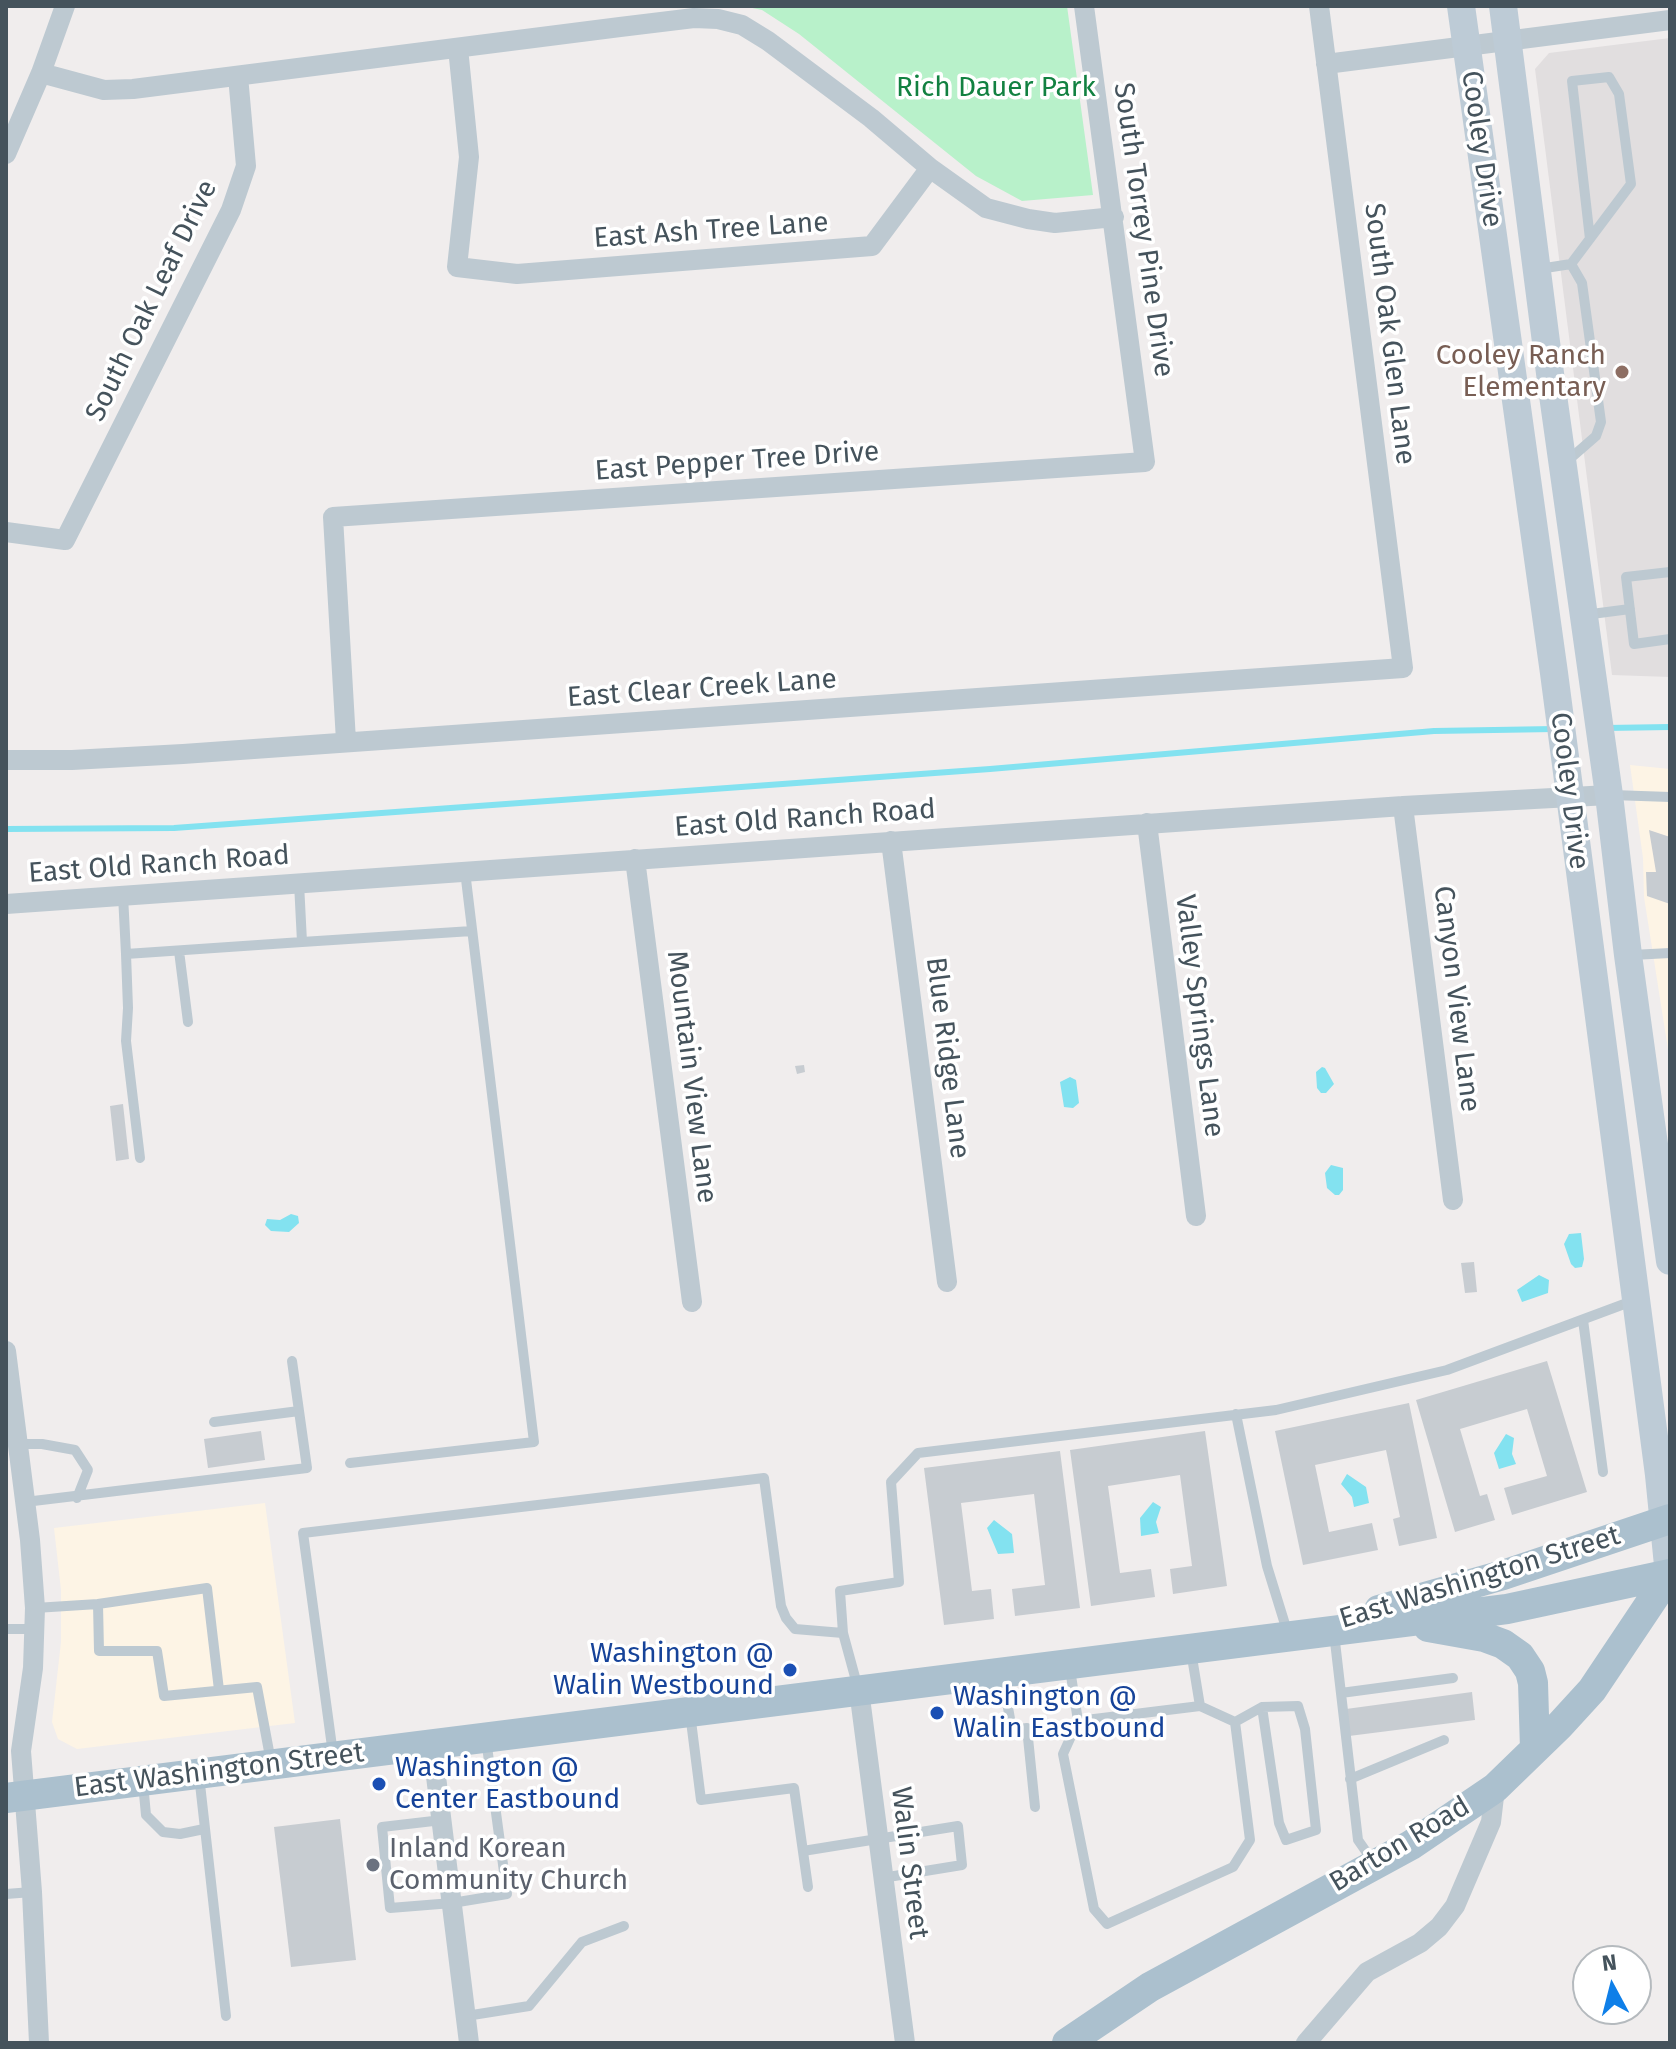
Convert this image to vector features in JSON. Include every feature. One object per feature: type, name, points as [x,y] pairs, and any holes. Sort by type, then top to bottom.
[{"type":"main road","name":"East Washington Street","points":[[1289,1636],[1503,1575],[1666,1520]]},
{"type":"main road","name":"East Washington Street","points":[[15,1796],[1507,1609],[1670,1574]]},
{"type":"main road","name":"Barton Road","points":[[1067,2043],[1150,1987],[1411,1845],[1495,1788],[1592,1690],[1670,1574]]},
{"type":"main road","points":[[1399,1622],[1484,1637],[1503,1644],[1520,1656],[1530,1671],[1533,1683],[1535,1749]]},
{"type":"street","points":[[6,154],[41,73],[65,6]]},
{"type":"street","name":"South Torrey Pine Drive","points":[[1084,6],[1145,462]]},
{"type":"street","name":"South Oak Glen Lane","points":[[1319,6],[1403,668]]},
{"type":"street","name":"Cooley Drive","points":[[1461,6],[1547,620],[1666,1520],[1670,1574]]},
{"type":"street","name":"Cooley Drive","points":[[1503,6],[1628,955],[1662,1150],[1670,1261]]},
{"type":"street","points":[[1326,64],[1663,15]]},
{"type":"street","points":[[41,73],[104,90],[133,89],[679,20],[718,19],[742,25],[768,41],[986,208],[1055,223],[1114,217]]},
{"type":"street","name":"East Ash Tree Lane","points":[[458,48],[469,157],[457,267],[517,274],[872,246],[930,168]]},
{"type":"street","name":"South Oak Leaf Drive","points":[[6,532],[65,540],[231,210],[246,166],[238,76]]},
{"type":"street","name":"East Pepper Tree Drive","points":[[346,741],[333,517],[1145,462]]},
{"type":"street","points":[[1547,620],[1582,615]]},
{"type":"street","name":"East Clear Creek Lane","points":[[6,760],[72,760],[1403,668]]},
{"type":"street","name":"East Old Ranch Road","points":[[6,904],[1147,823],[1609,795]]},
{"type":"street","name":"Canyon View Lane","points":[[1403,806],[1453,1200]]},
{"type":"street","name":"Valley Springs Lane","points":[[1147,823],[1196,1216]]},
{"type":"street","name":"Blue Ridge Lane","points":[[891,841],[947,1282]]},
{"type":"street","name":"Mountain View Lane","points":[[635,859],[692,1302]]},
{"type":"street","points":[[1591,961],[1628,955]]},
{"type":"street","points":[[1618,1156],[1662,1150]]},
{"type":"street","points":[[6,1351],[35,1608],[33,1668],[15,1796],[32,1892],[39,2043]]},
{"type":"street","name":"Walin Street","points":[[859,1690],[905,2043]]},
{"type":"street","points":[[432,1744],[469,2043]]},
{"type":"street","points":[[1306,2043],[1367,1972],[1420,1943],[1439,1927],[1455,1906],[1491,1822],[1495,1788]]},
{"type":"lane","points":[[1537,270],[1571,264],[1590,239],[1631,184],[1619,94],[1609,77],[1572,81],[1590,239]]},
{"type":"lane","points":[[1562,466],[1596,436],[1601,422],[1582,283],[1571,264]]},
{"type":"lane","points":[[1670,572],[1626,577],[1634,644],[1670,639]]},
{"type":"lane","points":[[1582,615],[1630,609]]},
{"type":"lane","points":[[1609,795],[1670,797]]},
{"type":"lane","points":[[350,1463],[534,1442],[465,871]]},
{"type":"lane","points":[[299,883],[302,942]]},
{"type":"lane","points":[[123,895],[128,1008],[126,1041],[140,1158]]},
{"type":"lane","points":[[126,954],[472,931]]},
{"type":"lane","points":[[179,951],[188,1022]]},
{"type":"lane","points":[[1628,955],[1670,953]]},
{"type":"lane","points":[[859,1690],[843,1633],[840,1591],[899,1582],[891,1482],[918,1453],[1276,1410],[1447,1370],[1637,1300]]},
{"type":"lane","points":[[1583,1320],[1603,1472]]},
{"type":"lane","points":[[25,1502],[307,1468],[292,1361]]},
{"type":"lane","points":[[214,1422],[299,1411]]},
{"type":"lane","points":[[1236,1414],[1267,1566],[1289,1636]]},
{"type":"lane","points":[[18,1444],[42,1444],[75,1450],[88,1470],[77,1498]]},
{"type":"lane","points":[[334,1756],[303,1533],[764,1478],[781,1606],[786,1618],[795,1629],[843,1633]]},
{"type":"lane","points":[[35,1608],[98,1604],[207,1588],[219,1690]]},
{"type":"lane","points":[[98,1604],[99,1651],[157,1651],[164,1696],[257,1687],[271,1764]]},
{"type":"lane","points":[[6,1629],[34,1629]]},
{"type":"lane","points":[[1334,1631],[1358,1840],[1375,1865]]},
{"type":"lane","points":[[1191,1648],[1200,1706]]},
{"type":"lane","points":[[1070,1663],[1078,1721],[1063,1754],[1094,1909],[1107,1924],[1233,1867],[1250,1840],[1235,1722]]},
{"type":"lane","points":[[1002,1672],[1012,1730],[1027,1728],[1035,1807]]},
{"type":"lane","points":[[1341,1693],[1453,1678]]},
{"type":"lane","points":[[1078,1721],[1200,1706],[1235,1722]]},
{"type":"lane","points":[[1235,1722],[1262,1707],[1298,1706],[1305,1729],[1316,1830],[1286,1840],[1279,1823],[1262,1707]]},
{"type":"lane","points":[[689,1711],[701,1800],[794,1788],[808,1887]]},
{"type":"lane","points":[[442,1820],[382,1827],[390,1908],[452,1903],[507,1894],[486,1737]]},
{"type":"lane","points":[[1350,1779],[1444,1740]]},
{"type":"lane","points":[[199,1773],[226,2016]]},
{"type":"lane","points":[[143,1781],[146,1815],[163,1832],[180,1834],[204,1829]]},
{"type":"lane","points":[[803,1851],[958,1826],[962,1865],[882,1878]]},
{"type":"lane","points":[[6,1894],[32,1892]]},
{"type":"lane","points":[[466,2016],[529,2006],[582,1942],[624,1926]]},
{"type":"shaded area","name":"Cooley Ranch Elementary","points":[[1670,38],[1670,677],[1612,675],[1535,69],[1549,53]]},
{"type":"shaded area","points":[[1630,765],[1670,769],[1670,1062],[1644,897],[1643,858]]},
{"type":"shaded area","points":[[265,1503],[295,1723],[77,1749],[58,1739],[52,1722],[61,1642],[61,1590],[54,1528]]},
{"type":"green space","name":"Rich Dauer Park","points":[[743,6],[1067,6],[1093,195],[1022,201],[976,176],[799,34],[762,10]]},
{"type":"water","points":[[1322,1067],[1334,1084],[1326,1093],[1321,1093],[1317,1088],[1316,1072]]},
{"type":"water","points":[[1070,1077],[1076,1080],[1079,1103],[1073,1108],[1064,1107],[1060,1082]]},
{"type":"water","points":[[1331,1165],[1343,1168],[1343,1190],[1339,1195],[1327,1188],[1325,1173]]},
{"type":"water","points":[[291,1214],[298,1216],[299,1223],[289,1232],[271,1231],[265,1225],[267,1219],[280,1220]]},
{"type":"water","points":[[1581,1233],[1584,1259],[1582,1267],[1575,1268],[1564,1244],[1569,1234]]},
{"type":"water","points":[[1539,1275],[1549,1280],[1548,1293],[1522,1302],[1517,1290]]},
{"type":"water","points":[[1506,1434],[1514,1438],[1512,1454],[1516,1464],[1499,1469],[1494,1453]]},
{"type":"water","points":[[1347,1474],[1366,1487],[1369,1503],[1354,1507],[1352,1497],[1341,1484]]},
{"type":"water","points":[[1153,1502],[1161,1507],[1156,1522],[1159,1533],[1141,1536],[1140,1518]]},
{"type":"water","points":[[994,1520],[1012,1534],[1014,1553],[998,1554],[987,1528]]},
{"type":"building","points":[[1649,830],[1670,837],[1670,904],[1647,896],[1646,872],[1656,872]]},
{"type":"building","points":[[804,1065],[805,1072],[797,1074],[795,1066]]},
{"type":"building","points":[[123,1104],[129,1159],[116,1161],[110,1106]]},
{"type":"building","points":[[1474,1262],[1477,1292],[1465,1293],[1461,1263]]},
{"type":"building","points":[[1547,1361],[1587,1492],[1512,1515],[1504,1488],[1547,1476],[1527,1409],[1460,1429],[1480,1496],[1487,1494],[1495,1520],[1455,1532],[1416,1400]]},
{"type":"building","points":[[1409,1403],[1437,1538],[1399,1546],[1393,1519],[1400,1517],[1386,1450],[1315,1465],[1329,1532],[1372,1523],[1378,1550],[1303,1565],[1275,1431]]},
{"type":"building","points":[[261,1431],[265,1460],[208,1468],[204,1439]]},
{"type":"building","points":[[1205,1431],[1227,1586],[1173,1594],[1170,1569],[1192,1566],[1180,1475],[1108,1486],[1120,1573],[1151,1569],[1155,1597],[1091,1606],[1070,1450]]},
{"type":"building","points":[[1060,1451],[1080,1608],[1015,1616],[1012,1589],[1045,1585],[1034,1494],[961,1503],[972,1591],[991,1589],[994,1619],[944,1625],[924,1468]]},
{"type":"building","points":[[1472,1692],[1475,1720],[1349,1736],[1346,1709]]},
{"type":"building","points":[[340,1819],[356,1960],[291,1967],[274,1827]]},
{"type":"waterway","points":[[1606,728],[1670,727]]},
{"type":"waterway","points":[[6,829],[174,828],[990,769],[1434,731],[1554,729]]},
{"type":"place","name":"Cooley Ranch Elementary","points":[[1622,372]]},
{"type":"place","name":"Washington @ Walin Westbound","points":[[790,1670]]},
{"type":"place","name":"Washington @ Walin Eastbound","points":[[937,1713]]},
{"type":"place","name":"Washington @ Center Eastbound","points":[[379,1784]]},
{"type":"place","name":"Inland Korean Community Church","points":[[373,1865]]}]
